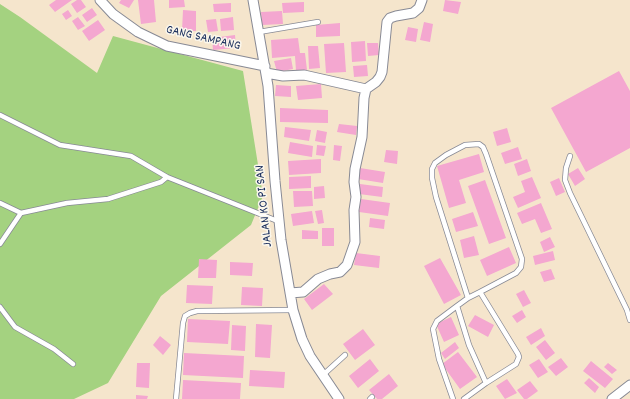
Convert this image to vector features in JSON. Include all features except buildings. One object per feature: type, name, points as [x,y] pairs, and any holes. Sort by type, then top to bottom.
[{"type":"street","name":"GANG SAMPANG","points":[[100,0],[113,14],[138,32],[167,46],[266,69],[283,76],[304,75],[366,89]]},
{"type":"street","name":"JALAN KO PI SAN","points":[[253,0],[266,69],[281,240],[293,310],[302,339],[310,356],[339,399]]},
{"type":"street","points":[[290,293],[303,292],[318,279],[340,272],[347,265],[354,242],[354,210],[356,198],[354,176],[362,137],[364,98],[366,89],[376,82],[382,72],[386,22],[390,18],[396,16],[413,13],[419,8],[422,0]]},
{"type":"street","points":[[612,399],[630,385]]},
{"type":"lane","points":[[259,32],[318,22]]},
{"type":"lane","points":[[0,115],[60,145],[131,156],[167,177],[280,222]]},
{"type":"lane","points":[[454,399],[439,360],[433,329],[437,320],[468,298],[516,273],[521,267],[522,259],[486,154],[483,147],[479,144],[465,145],[446,154],[435,163],[432,169],[432,178],[436,196],[468,298]]},
{"type":"lane","points":[[570,156],[566,168],[565,180],[627,310],[630,320]]},
{"type":"lane","points":[[0,203],[21,213],[67,203],[108,199],[161,182],[167,177]]},
{"type":"lane","points":[[0,244],[21,213]]},
{"type":"lane","points":[[464,399],[516,364],[519,357],[480,292]]},
{"type":"lane","points":[[457,306],[469,345],[486,383]]},
{"type":"lane","points":[[0,307],[15,327],[54,349],[73,364]]},
{"type":"lane","points":[[176,399],[183,323],[185,316],[198,311],[293,310]]},
{"type":"lane","points":[[323,375],[345,355]]},
{"type":"green space","points":[[0,4],[97,73],[113,36],[243,71],[263,196],[251,225],[161,296],[108,383],[74,399],[0,399]]}]
